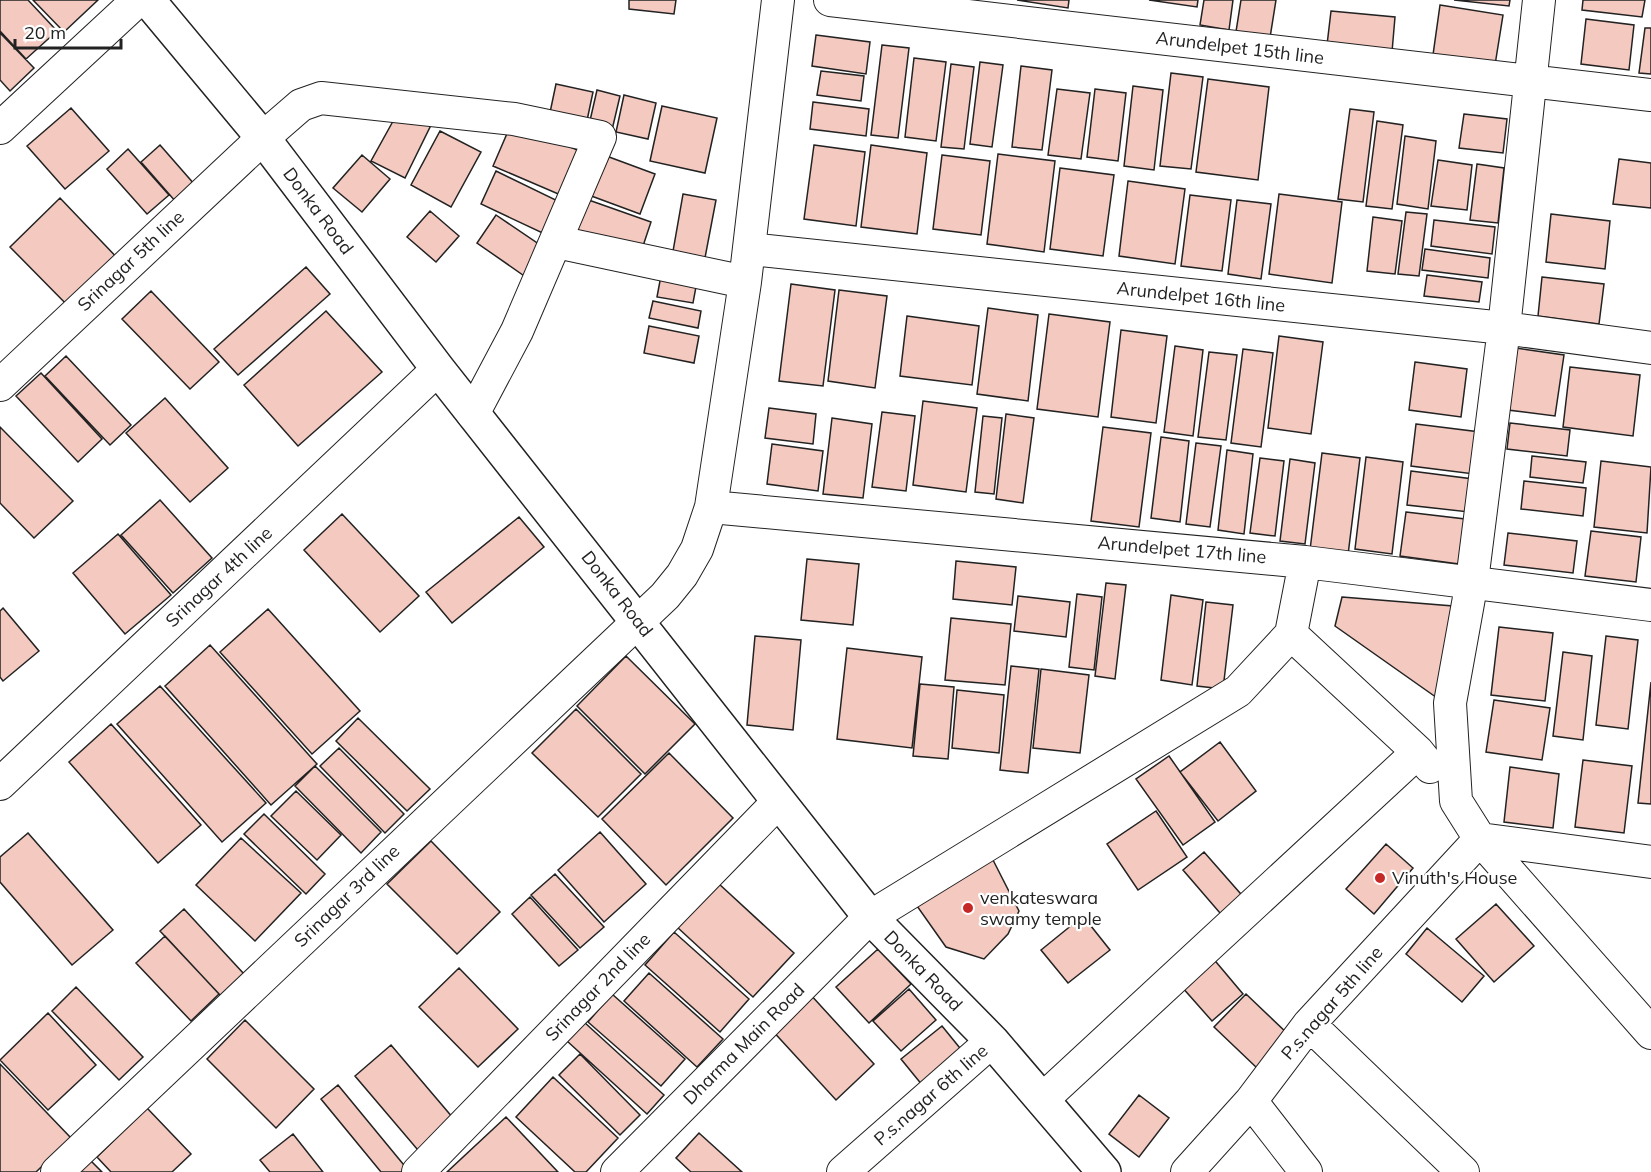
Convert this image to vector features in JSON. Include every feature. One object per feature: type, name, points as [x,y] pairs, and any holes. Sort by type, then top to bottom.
[{"type":"street","points":[[0,128],[138,0]]},
{"type":"street","name":"Donka Road","points":[[148,0],[263,138],[438,369],[638,619],[778,802],[870,917],[992,1041],[1104,1172]]},
{"type":"street","name":"Srinagar 3rd line","points":[[57,1172],[664,596],[682,575],[697,549],[711,507],[750,249],[778,0]]},
{"type":"street","name":"Arundelpet 15th line","points":[[830,0],[1651,95]]},
{"type":"street","points":[[1456,801],[1450,703],[1472,581],[1504,328],[1539,0]]},
{"type":"street","name":"Srinagar 5th line","points":[[0,385],[263,138],[301,105],[321,98],[514,119],[600,137],[557,242]]},
{"type":"street","points":[[474,414],[518,331],[557,242],[745,282]]},
{"type":"street","name":"Arundelpet 16th line","points":[[750,249],[1504,328],[1651,348]]},
{"type":"street","name":"Srinagar 4th line","points":[[0,784],[438,369]]},
{"type":"street","name":"Arundelpet 17th line","points":[[711,507],[1305,562],[1651,605]]},
{"type":"street","points":[[1305,562],[1291,634],[1418,752],[1456,801],[1480,839],[1651,1033]]},
{"type":"street","name":"Dharma Main Road","points":[[617,1172],[870,917],[1238,691],[1291,634]]},
{"type":"street","points":[[1042,1100],[1418,752]]},
{"type":"street","name":"Srinagar 2nd line","points":[[418,1172],[778,802]]},
{"type":"street","points":[[1480,839],[1651,862]]},
{"type":"street","name":"P.s.nagar 5th line","points":[[1187,1172],[1251,1101],[1309,1024],[1480,839]]},
{"type":"street","points":[[1309,1024],[1463,1172]]},
{"type":"street","name":"P.s.nagar 6th line","points":[[843,1172],[992,1041]]},
{"type":"street","points":[[1251,1101],[1306,1172]]},
{"type":"building","points":[[0,0],[28,0],[57,31],[26,59],[0,31]]},
{"type":"building","points":[[33,0],[98,0],[64,32]]},
{"type":"building","points":[[629,0],[676,0],[674,14],[629,9]]},
{"type":"building","points":[[1017,0],[1069,0],[1068,8]]},
{"type":"building","points":[[1149,0],[1198,0],[1197,7]]},
{"type":"building","points":[[1204,0],[1233,0],[1229,30],[1200,25]]},
{"type":"building","points":[[1241,0],[1276,0],[1269,44],[1235,38]]},
{"type":"building","points":[[1454,0],[1510,0],[1509,6]]},
{"type":"building","points":[[1583,0],[1645,0],[1642,17],[1582,10]]},
{"type":"building","points":[[1440,5],[1503,15],[1495,65],[1433,55]]},
{"type":"building","points":[[1331,11],[1395,17],[1392,52],[1327,45]]},
{"type":"building","points":[[1586,19],[1634,25],[1629,70],[1581,64]]},
{"type":"building","points":[[1645,28],[1651,28],[1651,74],[1639,73]]},
{"type":"building","points":[[0,33],[34,68],[10,91],[0,80]]},
{"type":"building","points":[[816,35],[870,42],[866,74],[812,66]]},
{"type":"building","points":[[882,45],[909,48],[898,138],[871,135]]},
{"type":"building","points":[[914,58],[946,62],[936,141],[905,137]]},
{"type":"building","points":[[980,62],[1003,65],[992,147],[970,144]]},
{"type":"building","points":[[951,64],[974,67],[964,149],[941,147]]},
{"type":"building","points":[[1021,66],[1052,70],[1042,150],[1012,147]]},
{"type":"building","points":[[821,71],[864,76],[861,101],[817,95]]},
{"type":"building","points":[[1171,73],[1203,77],[1191,169],[1160,166]]},
{"type":"building","points":[[1208,79],[1269,87],[1258,180],[1196,172]]},
{"type":"building","points":[[556,84],[593,92],[585,130],[548,122]]},
{"type":"building","points":[[1133,86],[1163,90],[1154,170],[1124,166]]},
{"type":"building","points":[[1057,89],[1090,93],[1081,159],[1048,155]]},
{"type":"building","points":[[1095,89],[1126,93],[1118,161],[1087,157]]},
{"type":"building","points":[[597,90],[620,96],[612,130],[589,125]]},
{"type":"building","points":[[624,95],[656,103],[648,139],[616,132]]},
{"type":"building","points":[[813,102],[869,109],[866,136],[810,129]]},
{"type":"building","points":[[662,106],[717,118],[705,173],[650,161]]},
{"type":"building","points":[[71,108],[109,151],[65,189],[27,146]]},
{"type":"building","points":[[1350,109],[1374,112],[1363,202],[1338,199]]},
{"type":"building","points":[[397,114],[433,121],[405,178],[371,161]]},
{"type":"building","points":[[1464,114],[1507,119],[1503,153],[1459,148]]},
{"type":"building","points":[[1377,121],[1403,125],[1392,209],[1366,206]]},
{"type":"building","points":[[512,122],[582,152],[563,196],[493,166]]},
{"type":"building","points":[[440,131],[481,152],[451,207],[411,185]]},
{"type":"building","points":[[1405,136],[1436,141],[1428,209],[1397,204]]},
{"type":"building","points":[[160,145],[202,193],[183,210],[141,162]]},
{"type":"building","points":[[814,145],[865,152],[856,226],[804,219]]},
{"type":"building","points":[[871,145],[927,153],[917,234],[861,227]]},
{"type":"building","points":[[128,149],[169,195],[147,214],[107,169]]},
{"type":"building","points":[[601,154],[655,174],[640,214],[586,194]]},
{"type":"building","points":[[998,154],[1055,161],[1044,252],[987,244]]},
{"type":"building","points":[[362,155],[390,179],[362,212],[333,188]]},
{"type":"building","points":[[942,155],[990,161],[981,235],[933,229]]},
{"type":"building","points":[[1619,159],[1651,163],[1651,208],[1613,204]]},
{"type":"building","points":[[1438,160],[1472,165],[1467,210],[1431,206]]},
{"type":"building","points":[[1477,164],[1504,168],[1498,223],[1470,220]]},
{"type":"building","points":[[1060,168],[1114,175],[1103,256],[1050,249]]},
{"type":"building","points":[[496,171],[564,204],[549,236],[481,204]]},
{"type":"building","points":[[1128,181],[1185,189],[1175,264],[1119,256]]},
{"type":"building","points":[[683,194],[716,200],[704,263],[672,257]]},
{"type":"building","points":[[1279,194],[1342,202],[1332,283],[1269,274]]},
{"type":"building","points":[[1190,195],[1231,200],[1222,271],[1181,266]]},
{"type":"building","points":[[60,198],[124,265],[75,313],[10,247]]},
{"type":"building","points":[[583,198],[651,222],[639,258],[571,234]]},
{"type":"building","points":[[1237,200],[1271,204],[1261,279],[1228,274]]},
{"type":"building","points":[[430,211],[459,236],[436,262],[407,237]]},
{"type":"building","points":[[1406,212],[1427,214],[1419,276],[1398,274]]},
{"type":"building","points":[[1551,214],[1610,221],[1605,269],[1546,262]]},
{"type":"building","points":[[496,215],[549,251],[530,280],[477,243]]},
{"type":"building","points":[[1373,217],[1402,221],[1395,274],[1367,271]]},
{"type":"building","points":[[1434,220],[1495,227],[1492,254],[1431,246]]},
{"type":"building","points":[[1425,249],[1490,258],[1488,278],[1422,270]]},
{"type":"building","points":[[306,267],[330,294],[238,375],[214,349]]},
{"type":"building","points":[[662,270],[698,276],[693,303],[657,297]]},
{"type":"building","points":[[1427,275],[1482,282],[1479,302],[1424,296]]},
{"type":"building","points":[[1542,277],[1604,284],[1599,324],[1538,316]]},
{"type":"building","points":[[791,284],[835,290],[823,386],[779,381]]},
{"type":"building","points":[[839,290],[887,296],[875,388],[828,381]]},
{"type":"building","points":[[151,291],[219,362],[190,389],[122,319]]},
{"type":"building","points":[[653,301],[701,311],[698,328],[649,318]]},
{"type":"building","points":[[988,308],[1038,315],[1028,401],[977,394]]},
{"type":"building","points":[[326,311],[382,372],[298,446],[244,385]]},
{"type":"building","points":[[1049,314],[1110,322],[1098,417],[1037,409]]},
{"type":"building","points":[[907,316],[979,326],[972,385],[900,376]]},
{"type":"building","points":[[649,326],[699,336],[694,363],[644,353]]},
{"type":"building","points":[[1121,330],[1167,336],[1156,423],[1111,417]]},
{"type":"building","points":[[1279,336],[1323,342],[1311,434],[1268,428]]},
{"type":"building","points":[[1175,346],[1203,350],[1193,436],[1164,432]]},
{"type":"building","points":[[1516,348],[1564,355],[1555,416],[1508,410]]},
{"type":"building","points":[[1243,349],[1273,353],[1261,447],[1231,443]]},
{"type":"building","points":[[1209,352],[1237,355],[1226,440],[1198,437]]},
{"type":"building","points":[[66,356],[131,425],[110,445],[45,376]]},
{"type":"building","points":[[1415,362],[1467,369],[1461,417],[1409,410]]},
{"type":"building","points":[[1570,367],[1640,375],[1633,436],[1563,427]]},
{"type":"building","points":[[41,373],[102,439],[78,462],[16,396]]},
{"type":"building","points":[[165,398],[228,468],[190,502],[126,433]]},
{"type":"building","points":[[923,401],[977,408],[966,492],[913,485]]},
{"type":"building","points":[[769,408],[816,414],[813,444],[765,438]]},
{"type":"building","points":[[882,412],[915,416],[906,491],[872,487]]},
{"type":"building","points":[[1006,414],[1034,418],[1023,503],[996,499]]},
{"type":"building","points":[[983,416],[1002,418],[994,494],[975,492]]},
{"type":"building","points":[[832,418],[872,424],[863,498],[823,494]]},
{"type":"building","points":[[1510,423],[1570,430],[1567,456],[1507,449]]},
{"type":"building","points":[[1416,424],[1480,432],[1474,474],[1411,466]]},
{"type":"building","points":[[0,427],[73,501],[34,538],[0,503]]},
{"type":"building","points":[[1103,427],[1151,433],[1139,527],[1091,521]]},
{"type":"building","points":[[1161,437],[1189,441],[1180,522],[1151,518]]},
{"type":"building","points":[[1196,443],[1221,446],[1210,527],[1186,524]]},
{"type":"building","points":[[772,444],[823,451],[818,491],[767,484]]},
{"type":"building","points":[[1227,450],[1253,454],[1244,534],[1218,530]]},
{"type":"building","points":[[1322,453],[1360,458],[1348,555],[1310,550]]},
{"type":"building","points":[[1532,456],[1586,462],[1583,483],[1530,477]]},
{"type":"building","points":[[1366,457],[1403,462],[1392,554],[1355,549]]},
{"type":"building","points":[[1260,458],[1284,461],[1275,536],[1250,533]]},
{"type":"building","points":[[1290,459],[1315,463],[1305,544],[1280,541]]},
{"type":"building","points":[[1601,461],[1651,467],[1647,533],[1594,527]]},
{"type":"building","points":[[1411,471],[1473,479],[1469,512],[1407,505]]},
{"type":"building","points":[[1524,481],[1586,488],[1583,516],[1521,509]]},
{"type":"building","points":[[160,500],[212,558],[173,593],[121,535]]},
{"type":"building","points":[[1406,512],[1465,519],[1459,564],[1400,556]]},
{"type":"building","points":[[342,514],[419,596],[380,632],[304,550]]},
{"type":"building","points":[[519,517],[544,547],[452,623],[426,592]]},
{"type":"building","points":[[1591,531],[1641,537],[1636,582],[1585,576]]},
{"type":"building","points":[[1508,533],[1577,541],[1573,573],[1504,565]]},
{"type":"building","points":[[118,534],[171,595],[125,634],[73,573]]},
{"type":"building","points":[[807,559],[859,564],[853,625],[801,620]]},
{"type":"building","points":[[956,561],[1016,567],[1012,605],[953,599]]},
{"type":"building","points":[[1106,583],[1126,585],[1115,679],[1095,676]]},
{"type":"building","points":[[1077,594],[1102,597],[1094,670],[1069,667]]},
{"type":"building","points":[[1171,595],[1203,600],[1192,685],[1161,680]]},
{"type":"building","points":[[1018,596],[1070,602],[1066,637],[1014,631]]},
{"type":"building","points":[[1342,597],[1453,606],[1440,700],[1335,626]]},
{"type":"building","points":[[1206,602],[1233,605],[1223,689],[1197,686]]},
{"type":"building","points":[[3,608],[39,651],[3,681],[0,677],[0,611]]},
{"type":"building","points":[[268,609],[360,711],[312,754],[220,652]]},
{"type":"building","points":[[951,618],[1011,624],[1005,685],[945,680]]},
{"type":"building","points":[[1499,627],[1553,633],[1545,701],[1491,695]]},
{"type":"building","points":[[755,636],[801,640],[793,730],[747,725]]},
{"type":"building","points":[[1606,636],[1638,640],[1628,729],[1596,725]]},
{"type":"building","points":[[210,645],[317,764],[271,805],[165,686]]},
{"type":"building","points":[[847,648],[922,657],[912,748],[837,739]]},
{"type":"building","points":[[1563,652],[1592,656],[1583,740],[1553,736]]},
{"type":"building","points":[[626,656],[695,724],[645,774],[577,706]]},
{"type":"building","points":[[1011,666],[1039,669],[1028,773],[1000,770]]},
{"type":"building","points":[[1041,669],[1089,675],[1080,753],[1033,748]]},
{"type":"building","points":[[1651,682],[1651,804],[1638,803]]},
{"type":"building","points":[[920,684],[954,687],[948,759],[913,756]]},
{"type":"building","points":[[160,686],[266,803],[222,842],[117,724]]},
{"type":"building","points":[[957,690],[1004,695],[999,753],[952,748]]},
{"type":"building","points":[[1494,700],[1550,708],[1542,760],[1486,752]]},
{"type":"building","points":[[576,709],[641,774],[598,817],[532,753]]},
{"type":"building","points":[[358,718],[430,789],[407,811],[336,741]]},
{"type":"building","points":[[111,724],[201,825],[158,863],[69,762]]},
{"type":"building","points":[[1220,742],[1256,791],[1218,821],[1180,772]]},
{"type":"building","points":[[339,748],[404,814],[385,833],[320,766]]},
{"type":"building","points":[[669,753],[733,818],[666,885],[602,819]]},
{"type":"building","points":[[1169,756],[1215,822],[1183,845],[1136,779]]},
{"type":"building","points":[[1583,760],[1632,766],[1624,833],[1575,827]]},
{"type":"building","points":[[315,766],[381,832],[361,853],[295,786]]},
{"type":"building","points":[[1510,767],[1559,774],[1553,828],[1504,822]]},
{"type":"building","points":[[296,791],[341,835],[317,860],[271,816]]},
{"type":"building","points":[[1156,811],[1187,857],[1138,890],[1107,844]]},
{"type":"building","points":[[264,814],[325,874],[306,894],[244,834]]},
{"type":"building","points":[[600,832],[646,884],[604,922],[558,870]]},
{"type":"building","points":[[28,833],[113,930],[72,965],[0,882],[0,857]]},
{"type":"building","points":[[241,838],[301,893],[255,941],[196,885]]},
{"type":"building","points":[[431,841],[500,912],[457,954],[387,884]]},
{"type":"building","name":"Vinuth's House","points":[[1386,844],[1413,868],[1374,914],[1346,889]]},
{"type":"building","points":[[1204,852],[1247,901],[1226,920],[1183,870]]},
{"type":"building","name":"venkateswara swamy temple","points":[[992,858],[1019,911],[1008,934],[984,959],[946,947],[917,906]]},
{"type":"building","points":[[555,874],[604,927],[580,948],[531,895]]},
{"type":"building","points":[[718,883],[794,953],[753,997],[677,927]]},
{"type":"building","points":[[530,897],[578,950],[559,966],[512,914]]},
{"type":"building","points":[[1496,904],[1534,946],[1494,982],[1456,939]]},
{"type":"building","points":[[184,909],[244,974],[221,996],[160,931]]},
{"type":"building","points":[[1083,916],[1110,950],[1068,983],[1041,950]]},
{"type":"building","points":[[1427,928],[1484,976],[1462,1002],[1406,954]]},
{"type":"building","points":[[674,932],[749,999],[720,1032],[645,965]]},
{"type":"building","points":[[165,936],[219,994],[191,1021],[136,963]]},
{"type":"building","points":[[878,949],[911,984],[869,1023],[836,987]]},
{"type":"building","points":[[1206,950],[1243,994],[1212,1021],[1174,978]]},
{"type":"building","points":[[459,968],[518,1029],[478,1067],[419,1007]]},
{"type":"building","points":[[649,973],[723,1039],[697,1067],[624,1001]]},
{"type":"building","points":[[76,987],[143,1057],[119,1080],[52,1011]]},
{"type":"building","points":[[909,989],[936,1020],[901,1051],[873,1021]]},
{"type":"building","points":[[809,993],[874,1064],[836,1100],[770,1028]]},
{"type":"building","points":[[612,994],[685,1059],[661,1086],[588,1022]]},
{"type":"building","points":[[1246,994],[1289,1035],[1257,1068],[1214,1027]]},
{"type":"building","points":[[48,1013],[96,1065],[48,1110],[0,1060]]},
{"type":"building","points":[[245,1020],[314,1089],[276,1128],[207,1059]]},
{"type":"building","points":[[584,1022],[664,1095],[647,1114],[567,1041]]},
{"type":"building","points":[[942,1026],[968,1058],[927,1091],[901,1059]]},
{"type":"building","points":[[391,1045],[459,1125],[423,1156],[355,1076]]},
{"type":"building","points":[[580,1054],[640,1115],[620,1135],[559,1075]]},
{"type":"building","points":[[0,1064],[71,1138],[36,1172],[0,1172]]},
{"type":"building","points":[[553,1077],[618,1138],[586,1172],[575,1172],[516,1117]]},
{"type":"building","points":[[338,1085],[408,1170],[406,1172],[381,1172],[321,1099]]},
{"type":"building","points":[[1139,1095],[1169,1118],[1139,1157],[1109,1134]]},
{"type":"building","points":[[147,1108],[191,1154],[172,1172],[111,1172],[97,1157]]},
{"type":"building","points":[[506,1117],[558,1172],[447,1172]]},
{"type":"building","points":[[699,1133],[742,1172],[691,1172],[676,1158]]},
{"type":"building","points":[[293,1134],[323,1172],[270,1172],[260,1160]]},
{"type":"building","points":[[88,1158],[102,1172],[74,1172]]},
{"type":"place","name":"Vinuth's House","points":[[1380,878]]},
{"type":"place","name":"venkateswara swamy temple","points":[[968,908]]}]
